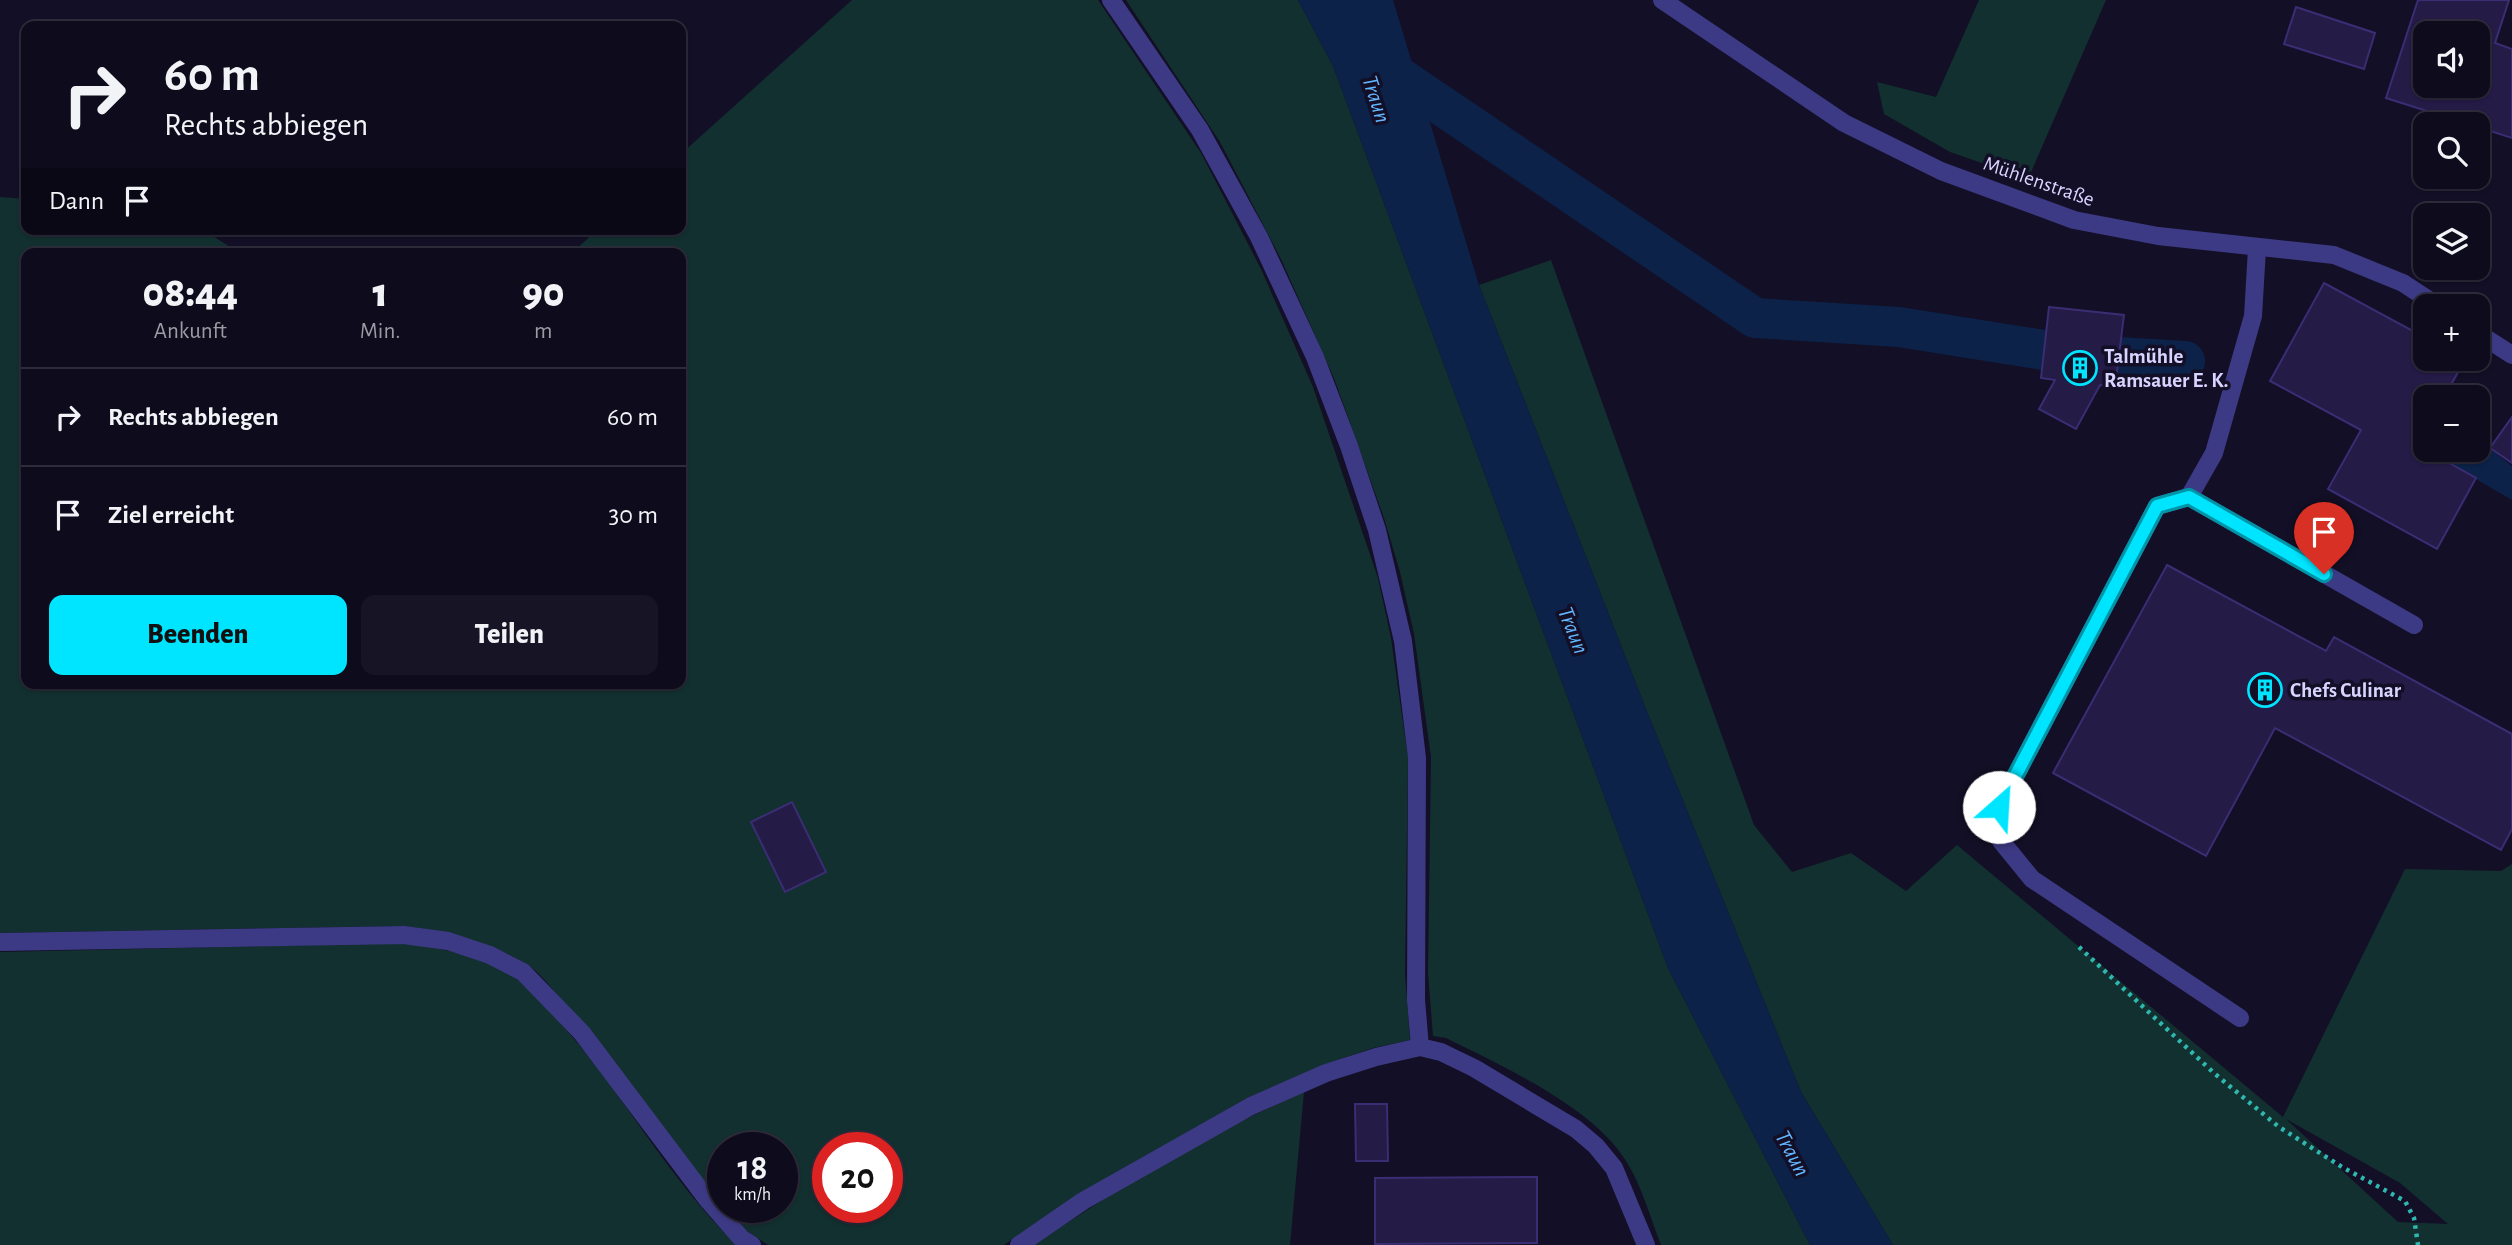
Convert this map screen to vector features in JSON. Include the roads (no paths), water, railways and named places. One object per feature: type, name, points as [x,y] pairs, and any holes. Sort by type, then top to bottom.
[{"type":"street","points":[[1111,0],[1200,131],[1259,237],[1315,357],[1377,530],[1403,641],[1417,758],[1416,1000],[1420,1047]]},
{"type":"street","name":"Mühlenstraße","points":[[1662,0],[1844,123],[1941,171],[2074,220],[2158,236],[2257,249],[2334,255],[2403,283],[2420,294]]},
{"type":"street","points":[[2240,1018],[2032,879],[2001,841],[1999,807],[2157,506],[2189,497],[2214,453],[2252,316],[2257,249]]},
{"type":"street","points":[[2490,341],[2512,355]]},
{"type":"street","points":[[2189,497],[2414,625]]},
{"type":"street","points":[[0,942],[404,935],[448,941],[490,955],[523,972],[582,1033],[707,1199],[741,1238],[752,1245]]},
{"type":"street","points":[[1019,1245],[1083,1201],[1251,1106],[1326,1073],[1420,1047],[1441,1052],[1474,1068],[1576,1129],[1596,1146],[1614,1168],[1646,1245]]},
{"type":"water","name":"Traun","points":[[1298,0],[1393,0],[1479,285],[1650,719],[1801,1092],[1893,1245],[1810,1245],[1668,968],[1333,66]]},
{"type":"water","points":[[2490,449],[2512,466],[2512,500],[2446,462],[2490,462]]},
{"type":"waterway","name":"Traun","points":[[1376,61],[1755,318],[1899,327],[2044,350]]},
{"type":"waterway","points":[[2119,357],[2185,361]]},
{"type":"place","name":"Talmühle Ramsauer E. K.","points":[[2080,368]]},
{"type":"place","name":"Chefs Culinar","points":[[2265,690]]}]
